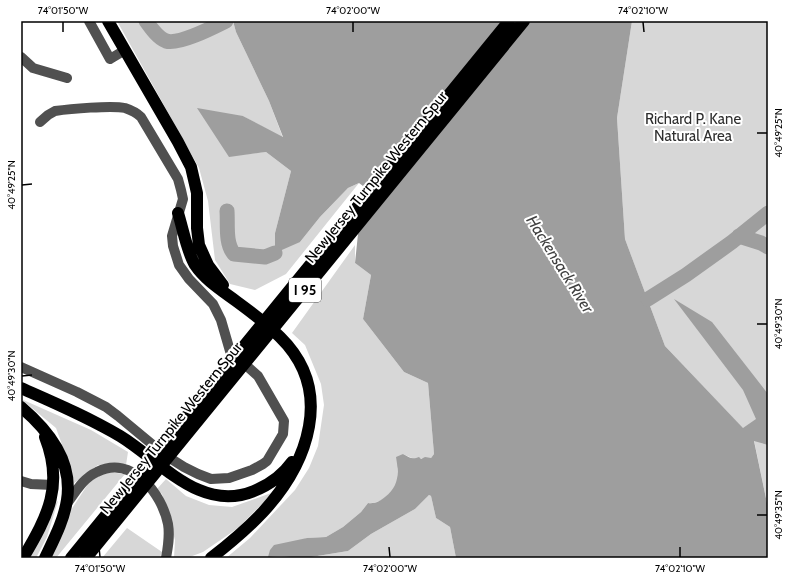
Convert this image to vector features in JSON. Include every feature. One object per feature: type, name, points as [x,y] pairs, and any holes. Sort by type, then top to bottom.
[{"type":"highway","points":[[108,21],[174,136],[190,167],[197,193],[198,239],[205,260],[220,282],[248,310],[286,344],[297,357],[305,373],[310,389],[312,412],[308,435],[290,477],[263,512],[211,558]]},
{"type":"highway","name":"New Jersey Turnpike Western Spur","points":[[71,558],[509,21]]},
{"type":"highway","name":"New Jersey Turnpike Western Spur","points":[[86,558],[524,21]]},
{"type":"highway","points":[[178,213],[188,250],[197,268],[211,282],[248,310]]},
{"type":"highway","points":[[21,388],[98,423],[133,445],[182,482],[196,490],[212,494],[230,497],[251,493],[265,487],[284,472],[302,450]]},
{"type":"highway","points":[[21,407],[53,440],[63,459],[67,479],[68,493],[66,506],[45,558]]},
{"type":"highway","points":[[23,558],[40,527],[48,508],[53,485],[53,466],[50,452],[43,432],[37,422]]},
{"type":"highway","points":[[21,548],[40,527]]},
{"type":"highway","points":[[200,558],[234,538]]},
{"type":"lane","points":[[89,21],[110,59],[125,50]]},
{"type":"lane","points":[[21,57],[37,69],[67,78]]},
{"type":"lane","points":[[21,367],[106,407],[165,455],[184,467],[211,479],[229,478],[252,470],[263,464],[281,440],[284,430],[284,421],[258,376],[230,351],[221,320],[213,304],[188,279],[179,265],[173,246],[172,236],[183,199],[181,190],[178,179],[144,121],[134,112],[120,107],[59,111],[48,115],[40,122]]},
{"type":"lane","points":[[66,506],[82,484],[96,472],[102,469],[114,468],[131,471],[149,486],[162,504],[167,518],[169,531],[169,543],[166,558]]},
{"type":"lane","points":[[21,482],[53,485]]},
{"type":"green space","points":[[117,21],[233,21],[236,32],[269,101],[283,138],[243,116],[229,156],[266,152],[291,171],[275,233],[300,242],[320,217],[348,188],[359,183],[286,274],[255,290],[230,284],[215,260],[208,201],[199,168]]},
{"type":"green space","name":"Richard P. Kane Natural Area","points":[[632,21],[768,21],[768,508],[754,440],[665,346],[625,239],[617,118]]},
{"type":"green space","points":[[355,245],[355,263],[371,275],[363,319],[404,372],[428,383],[434,454],[431,458],[414,459],[403,454],[397,469],[397,480],[390,494],[382,500],[368,503],[361,512],[343,527],[326,537],[307,538],[268,557],[278,556],[293,558],[226,558],[250,538],[295,490],[309,468],[318,446],[324,405],[321,384],[305,345],[292,333]]},
{"type":"green space","points":[[21,399],[91,430],[128,452],[126,465],[98,465],[73,484],[68,461],[56,428]]},
{"type":"green space","points":[[107,472],[125,474],[56,558],[48,558],[69,513],[90,481]]},
{"type":"green space","points":[[166,479],[186,496],[209,505],[232,507],[274,492],[238,528],[203,552],[187,558],[174,558],[175,540],[162,494],[157,489]]},
{"type":"green space","points":[[429,495],[431,496],[436,518],[450,527],[456,558],[305,558],[348,551],[371,534],[415,509]]},
{"type":"green space","points":[[58,501],[47,537],[36,558],[26,558],[54,504]]},
{"type":"green space","points":[[127,528],[162,552],[160,558],[102,558]]},
{"type":"water","name":"Hackensack River","points":[[233,21],[632,21],[617,118],[625,239],[665,346],[743,428],[756,419],[743,390],[674,299],[712,322],[768,394],[768,445],[754,441],[768,508],[768,558],[456,558],[450,527],[436,518],[431,496],[429,495],[415,509],[371,534],[348,551],[305,558],[278,556],[268,557],[270,550],[274,545],[307,538],[326,537],[343,527],[361,512],[368,503],[377,502],[385,497],[390,493],[397,479],[398,469],[396,457],[403,454],[411,458],[419,457],[421,459],[425,457],[431,458],[434,454],[428,383],[404,372],[363,319],[371,275],[355,263],[363,186],[359,183],[348,188],[320,217],[300,242],[275,253],[275,233],[291,171],[266,152],[229,157],[197,108],[243,116],[283,137],[269,101],[236,32]]},
{"type":"waterway","points":[[146,21],[160,38],[172,42],[196,35],[226,21]]},
{"type":"waterway","points":[[227,211],[228,239],[229,245],[234,254],[265,257],[275,253]]},
{"type":"waterway","points":[[648,299],[686,275],[732,242],[768,213]]},
{"type":"waterway","points":[[739,236],[761,243],[768,247]]}]
